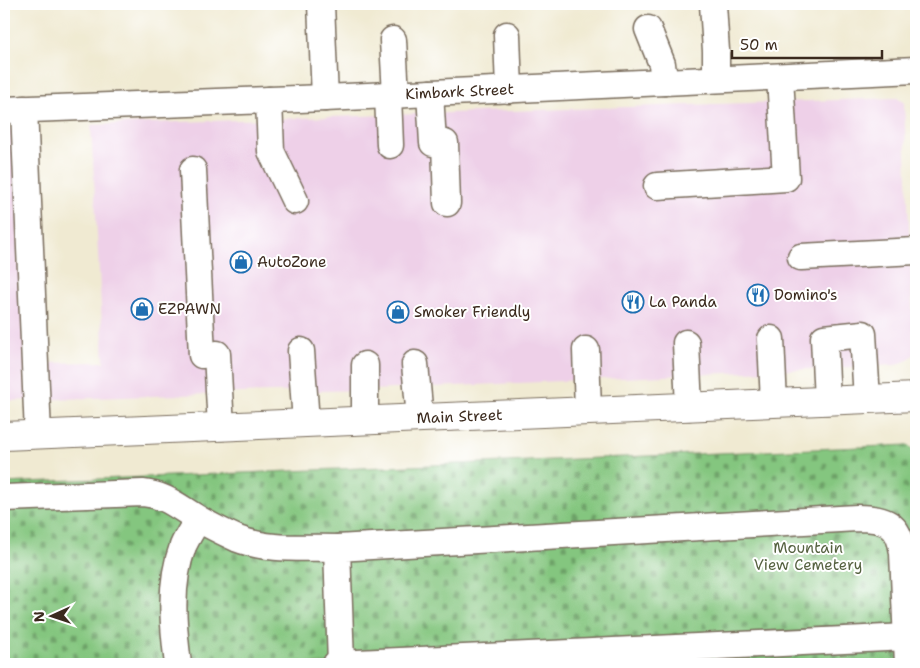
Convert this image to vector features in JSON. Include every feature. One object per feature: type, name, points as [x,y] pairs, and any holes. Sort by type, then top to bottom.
[{"type":"highway","name":"Main Street","points":[[4,436],[916,397]]},
{"type":"street","points":[[321,4],[325,98]]},
{"type":"street","points":[[712,4],[716,51],[716,80]]},
{"type":"street","points":[[648,29],[662,64],[664,82]]},
{"type":"street","points":[[507,35],[509,90]]},
{"type":"street","points":[[390,146],[393,40]]},
{"type":"street","name":"Kimbark Street","points":[[14,110],[509,90],[916,70]]},
{"type":"street","points":[[657,186],[786,178],[780,77]]},
{"type":"street","points":[[430,93],[447,203]]},
{"type":"street","points":[[269,100],[271,151],[295,201]]},
{"type":"street","points":[[14,110],[38,434]]},
{"type":"street","points":[[194,170],[210,355],[221,426]]},
{"type":"street","points":[[801,258],[916,251]]},
{"type":"street","points":[[826,401],[824,338],[862,334],[867,399]]},
{"type":"street","points":[[771,339],[774,403]]},
{"type":"street","points":[[686,343],[689,407]]},
{"type":"street","points":[[586,350],[588,411]]},
{"type":"street","points":[[301,351],[306,423]]},
{"type":"street","points":[[415,364],[420,418]]},
{"type":"street","points":[[365,365],[365,420]]},
{"type":"street","points":[[4,498],[150,493],[177,504],[198,519],[239,539],[258,545],[275,547],[336,548],[844,518],[873,518],[890,525],[898,534],[902,545],[908,664]]},
{"type":"street","points":[[178,664],[173,587],[184,545],[198,519]]},
{"type":"street","points":[[336,548],[339,664],[907,636]]},
{"type":"shaded area","points":[[901,99],[904,103],[914,354],[908,360],[896,365],[371,390],[4,401],[4,129],[32,128],[43,363],[104,362],[91,125]]},
{"type":"green space","name":"Mountain View Cemetery","points":[[908,445],[916,453],[916,664],[4,664],[4,483]]},
{"type":"place","name":"AutoZone","points":[[241,262]]},
{"type":"place","name":"Domino's","points":[[758,295]]},
{"type":"place","name":"La Panda","points":[[633,302]]},
{"type":"place","name":"EZPAWN","points":[[142,309]]},
{"type":"place","name":"Smoker Friendly","points":[[398,312]]}]
